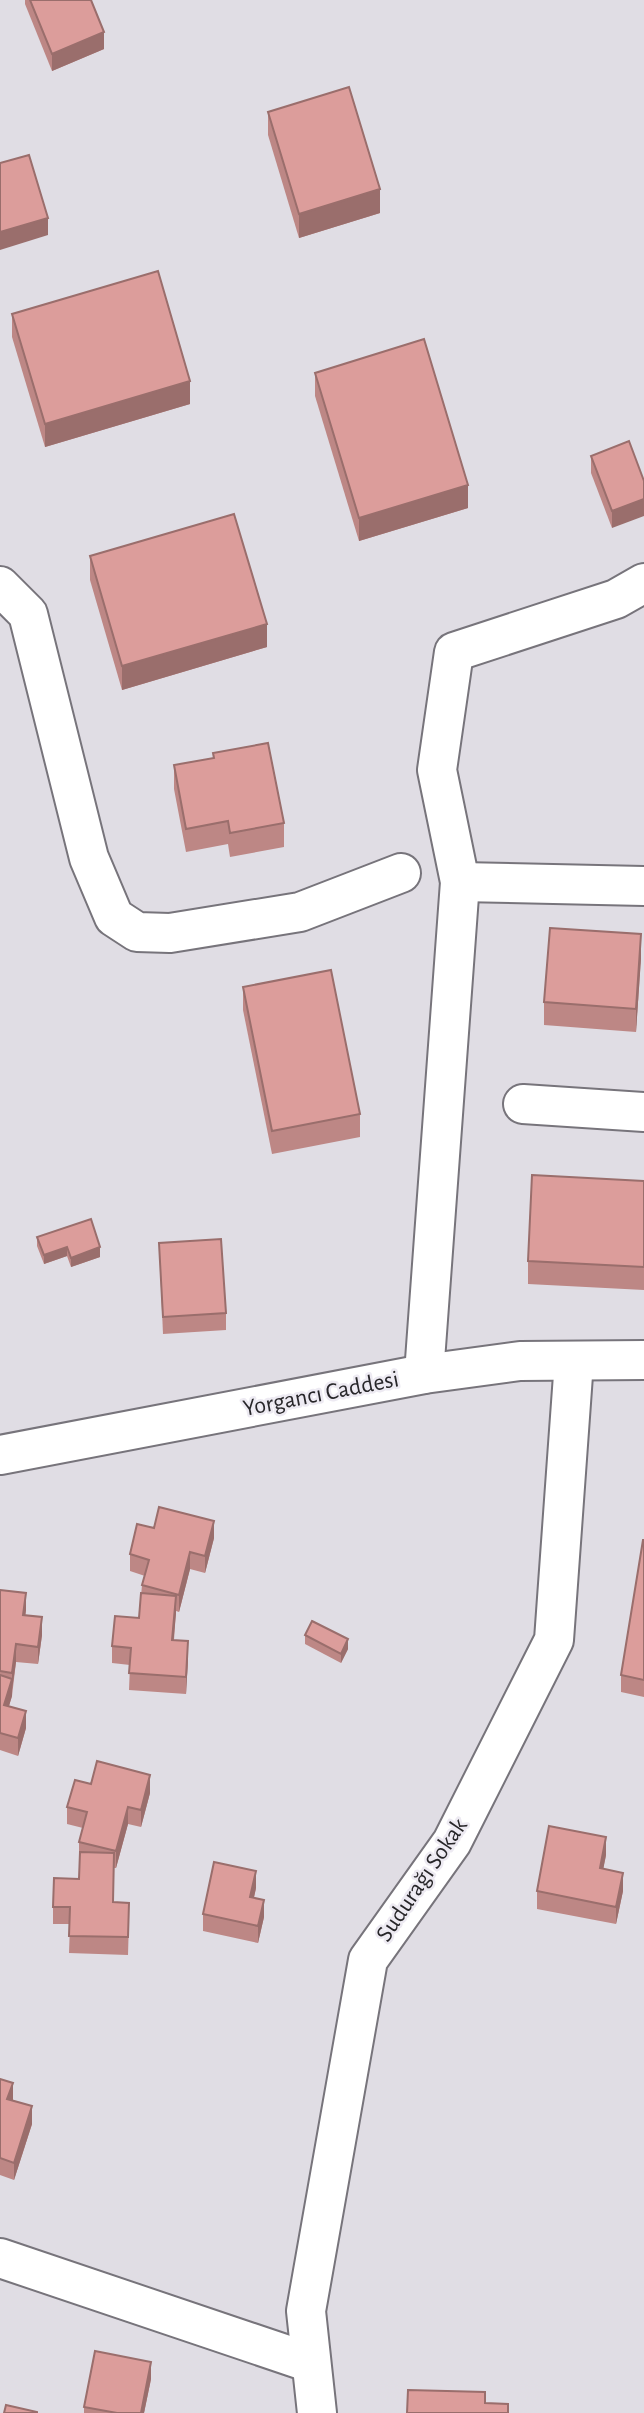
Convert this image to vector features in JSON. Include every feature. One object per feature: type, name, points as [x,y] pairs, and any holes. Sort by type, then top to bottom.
[{"type":"street","points":[[424,1374],[460,882],[437,770],[454,652],[616,599],[644,583]]},
{"type":"street","points":[[0,586],[28,614],[89,858],[114,917],[137,932],[170,933],[300,912],[401,873]]},
{"type":"street","points":[[460,882],[644,886]]},
{"type":"street","points":[[523,1104],[644,1112]]},
{"type":"street","name":"Yorgancı Caddesi","points":[[0,1455],[424,1374],[520,1361],[644,1360]]},
{"type":"street","name":"Sudurağı Sokak","points":[[317,2413],[306,2311],[368,1960],[452,1842],[554,1640],[574,1361]]},
{"type":"street","points":[[0,2258],[311,2363]]},
{"type":"building","points":[[30,0],[91,0],[104,32],[52,54]]},
{"type":"building","points":[[349,87],[380,189],[299,214],[268,112]]},
{"type":"building","points":[[29,155],[48,218],[0,232],[0,163]]},
{"type":"building","points":[[158,271],[190,381],[45,424],[12,314]]},
{"type":"building","points":[[424,339],[468,485],[359,518],[315,373]]},
{"type":"building","points":[[629,441],[644,481],[644,499],[612,511],[591,456]]},
{"type":"building","points":[[234,514],[267,624],[122,666],[90,556]]},
{"type":"building","points":[[268,743],[284,823],[230,833],[228,821],[186,829],[174,765],[214,758],[213,753]]},
{"type":"building","points":[[550,928],[641,934],[636,1009],[544,1002]]},
{"type":"building","points":[[331,970],[360,1114],[272,1131],[243,987]]},
{"type":"building","points":[[532,1175],[644,1181],[644,1267],[528,1261]]},
{"type":"building","points":[[91,1219],[100,1247],[71,1258],[67,1247],[44,1255],[37,1237]]},
{"type":"building","points":[[221,1239],[226,1313],[163,1317],[159,1243]]},
{"type":"building","points":[[159,1507],[214,1521],[205,1556],[190,1552],[179,1595],[142,1585],[149,1560],[130,1554],[137,1524],[154,1528]]},
{"type":"building","points":[[644,1540],[644,1680],[621,1675]]},
{"type":"building","points":[[0,1590],[26,1593],[23,1615],[42,1617],[38,1647],[16,1644],[12,1673],[0,1671]]},
{"type":"building","points":[[141,1593],[176,1596],[172,1640],[188,1641],[186,1677],[129,1673],[131,1648],[112,1646],[115,1616],[139,1618]]},
{"type":"building","points":[[312,1621],[348,1639],[341,1654],[305,1635]]},
{"type":"building","points":[[0,1675],[12,1679],[4,1705],[26,1711],[18,1738],[0,1733]]},
{"type":"building","points":[[97,1761],[150,1775],[141,1810],[128,1807],[116,1851],[79,1842],[87,1812],[67,1807],[75,1780],[91,1784]]},
{"type":"building","points":[[549,1826],[606,1837],[600,1868],[623,1873],[616,1907],[537,1891]]},
{"type":"building","points":[[80,1852],[114,1853],[113,1902],[129,1903],[128,1937],[69,1936],[70,1907],[53,1907],[54,1878],[79,1879]]},
{"type":"building","points":[[214,1862],[256,1871],[250,1897],[264,1900],[258,1926],[203,1914]]},
{"type":"building","points":[[0,2079],[13,2083],[7,2099],[32,2106],[14,2163],[0,2158]]},
{"type":"building","points":[[95,2351],[151,2362],[141,2413],[117,2413],[84,2407]]},
{"type":"building","points":[[408,2390],[485,2392],[485,2403],[508,2404],[508,2413],[407,2413]]},
{"type":"building","points":[[6,2405],[37,2412],[37,2413],[4,2413]]}]
